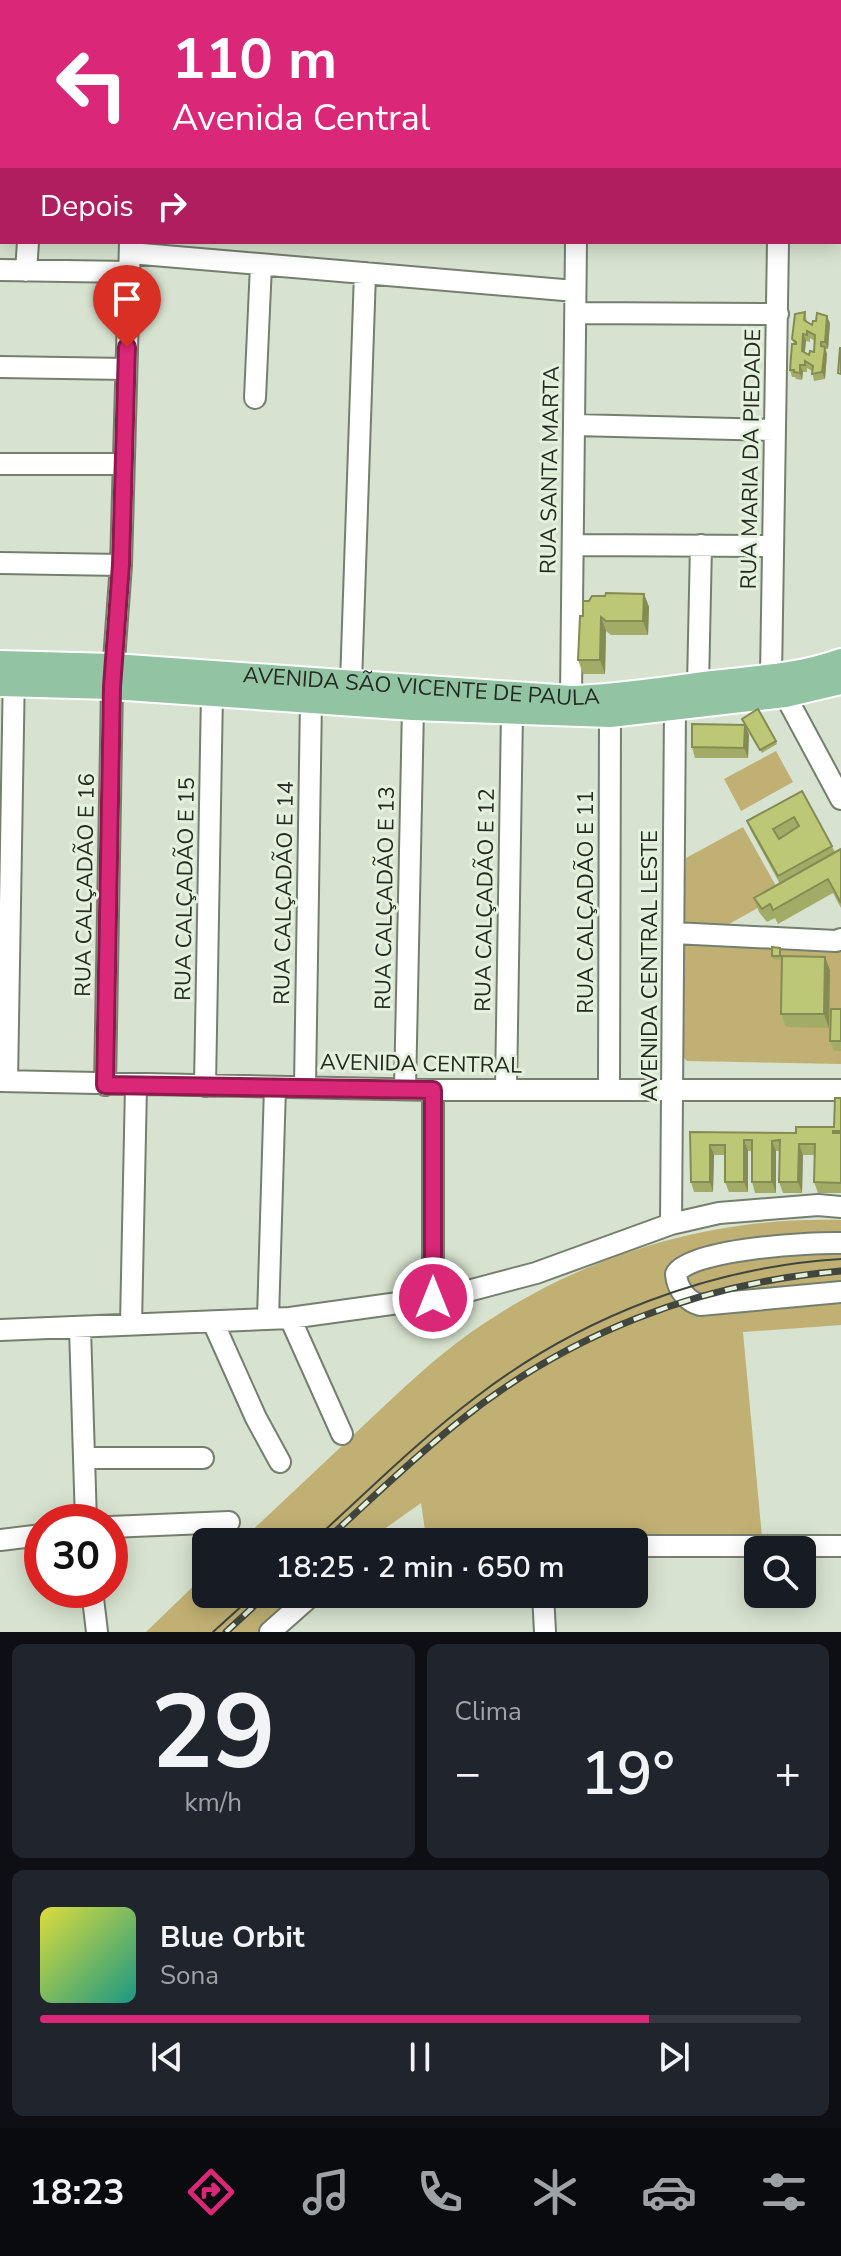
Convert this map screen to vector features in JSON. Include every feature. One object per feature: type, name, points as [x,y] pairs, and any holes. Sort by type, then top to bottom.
[{"type":"main road","name":"AVENIDA SÃO VICENTE DE PAULA","points":[[113,677],[212,693],[413,708],[610,715],[675,708],[780,682],[841,661]]},
{"type":"main road","name":"AVENIDA SÃO VICENTE DE PAULA","points":[[7,674],[351,683],[571,698],[607,697],[698,685],[841,682]]},
{"type":"street","points":[[26,271],[28,244]]},
{"type":"street","name":"RUA SANTA MARTA","points":[[571,698],[576,244]]},
{"type":"street","name":"RUA MARIA DA PIEDADE","points":[[778,244],[773,546],[780,682]]},
{"type":"street","points":[[0,270],[26,271],[130,256],[575,291]]},
{"type":"street","name":"RUA CALÇADÃO E 16","points":[[105,1085],[113,677],[121,565],[130,256]]},
{"type":"street","points":[[255,398],[261,265]]},
{"type":"street","points":[[351,683],[365,273]]},
{"type":"street","points":[[576,313],[778,314]]},
{"type":"street","points":[[0,367],[126,369]]},
{"type":"street","points":[[575,425],[775,430]]},
{"type":"street","points":[[0,464],[123,464]]},
{"type":"street","points":[[574,545],[773,546]]},
{"type":"street","points":[[698,685],[701,545]]},
{"type":"street","points":[[0,563],[121,565]]},
{"type":"street","points":[[4,1081],[7,674]]},
{"type":"street","points":[[780,682],[832,763],[841,799]]},
{"type":"street","name":"RUA CALÇADÃO E 15","points":[[205,1086],[212,693]]},
{"type":"street","name":"RUA CALÇADÃO E 14","points":[[305,1086],[311,700]]},
{"type":"street","name":"RUA CALÇADÃO E 13","points":[[405,1089],[413,708]]},
{"type":"street","name":"AVENIDA CENTRAL LESTE","points":[[671,1224],[675,708]]},
{"type":"street","name":"RUA CALÇADÃO E 12","points":[[506,1089],[512,712]]},
{"type":"street","name":"RUA CALÇADÃO E 11","points":[[609,1088],[610,715]]},
{"type":"street","points":[[674,933],[841,939]]},
{"type":"street","name":"AVENIDA CENTRAL","points":[[4,1081],[433,1090],[841,1090]]},
{"type":"street","points":[[131,1324],[136,1086]]},
{"type":"street","points":[[268,1318],[275,1087]]},
{"type":"street","points":[[433,1090],[433,1298]]},
{"type":"street","points":[[0,1330],[290,1318],[433,1298],[491,1287],[671,1224],[719,1213],[818,1205],[841,1207]]},
{"type":"street","points":[[841,1243],[780,1245],[705,1257],[683,1265],[676,1274],[684,1295],[700,1305],[841,1292]]},
{"type":"street","points":[[290,1318],[342,1434]]},
{"type":"street","points":[[213,1322],[256,1418],[280,1462]]},
{"type":"street","points":[[80,1328],[86,1504]]},
{"type":"street","points":[[85,1458],[203,1458]]},
{"type":"street","points":[[128,1526],[229,1522]]},
{"type":"street","points":[[0,1540],[24,1537]]},
{"type":"street","points":[[648,1546],[841,1546]]},
{"type":"street","points":[[94,1608],[97,1632]]},
{"type":"street","points":[[270,1632],[297,1608]]},
{"type":"street","points":[[544,1608],[545,1632]]},
{"type":"shaded area","points":[[776,751],[793,782],[741,811],[724,779]]},
{"type":"shaded area","points":[[743,827],[781,895],[729,924],[683,922],[686,858]]},
{"type":"shaded area","points":[[688,939],[841,947],[841,1064],[687,1061],[679,1053],[679,947]]},
{"type":"shaded area","points":[[841,1220],[841,1325],[743,1332],[762,1536],[648,1537],[648,1528],[425,1528],[421,1503],[386,1528],[255,1528],[442,1354],[511,1306],[600,1263],[646,1246],[742,1225]]},
{"type":"shaded area","points":[[192,1588],[192,1608],[290,1608],[262,1632],[146,1632]]},
{"type":"building","points":[[805,312],[804,320],[812,325],[817,313],[827,316],[825,342],[821,342],[821,346],[825,347],[822,372],[812,374],[813,366],[805,361],[805,365],[800,365],[800,373],[790,370],[792,344],[796,344],[792,339],[795,314]],"holes":[[[807,331],[815,335],[814,352],[810,351],[809,355],[802,351],[803,334],[807,335]]]},
{"type":"building","points":[[841,348],[841,374],[838,373]]},
{"type":"building","points":[[606,593],[644,594],[643,621],[606,621],[601,617],[600,660],[578,660],[583,601],[589,601],[592,596],[605,596]]},
{"type":"building","points":[[758,709],[776,741],[760,750],[742,719]]},
{"type":"building","points":[[692,724],[745,725],[744,748],[692,747]]},
{"type":"building","points":[[802,791],[832,846],[778,876],[747,821]],"holes":[[[794,817],[799,826],[779,839],[773,829]]]},
{"type":"building","points":[[841,849],[841,903],[828,879],[773,910],[770,904],[762,909],[754,898]]},
{"type":"building","points":[[772,947],[780,948],[780,956],[772,956]]},
{"type":"building","points":[[782,956],[825,957],[824,1014],[781,1014]]},
{"type":"building","points":[[831,1009],[841,1009],[841,1041],[830,1041]]},
{"type":"building","points":[[835,1098],[841,1098],[841,1131],[833,1133],[841,1133],[841,1183],[814,1182],[815,1144],[799,1144],[798,1182],[779,1182],[780,1140],[772,1141],[772,1182],[752,1182],[752,1140],[744,1140],[744,1182],[725,1182],[725,1145],[710,1145],[710,1182],[691,1182],[690,1132],[796,1133],[796,1127],[834,1127]]},
{"type":"tram line","points":[[327,1528],[413,1449],[476,1397],[558,1343],[603,1320],[695,1285],[792,1264],[841,1259]]},
{"type":"tram line","points":[[213,1632],[240,1608]]},
{"type":"railway","points":[[339,1528],[456,1424],[498,1392],[589,1339],[637,1318],[737,1287],[841,1271]]},
{"type":"railway","points":[[226,1632],[252,1608]]},
{"type":"route","points":[[127,347],[121,565],[112,687],[105,1085],[433,1090],[433,1298]]}]
